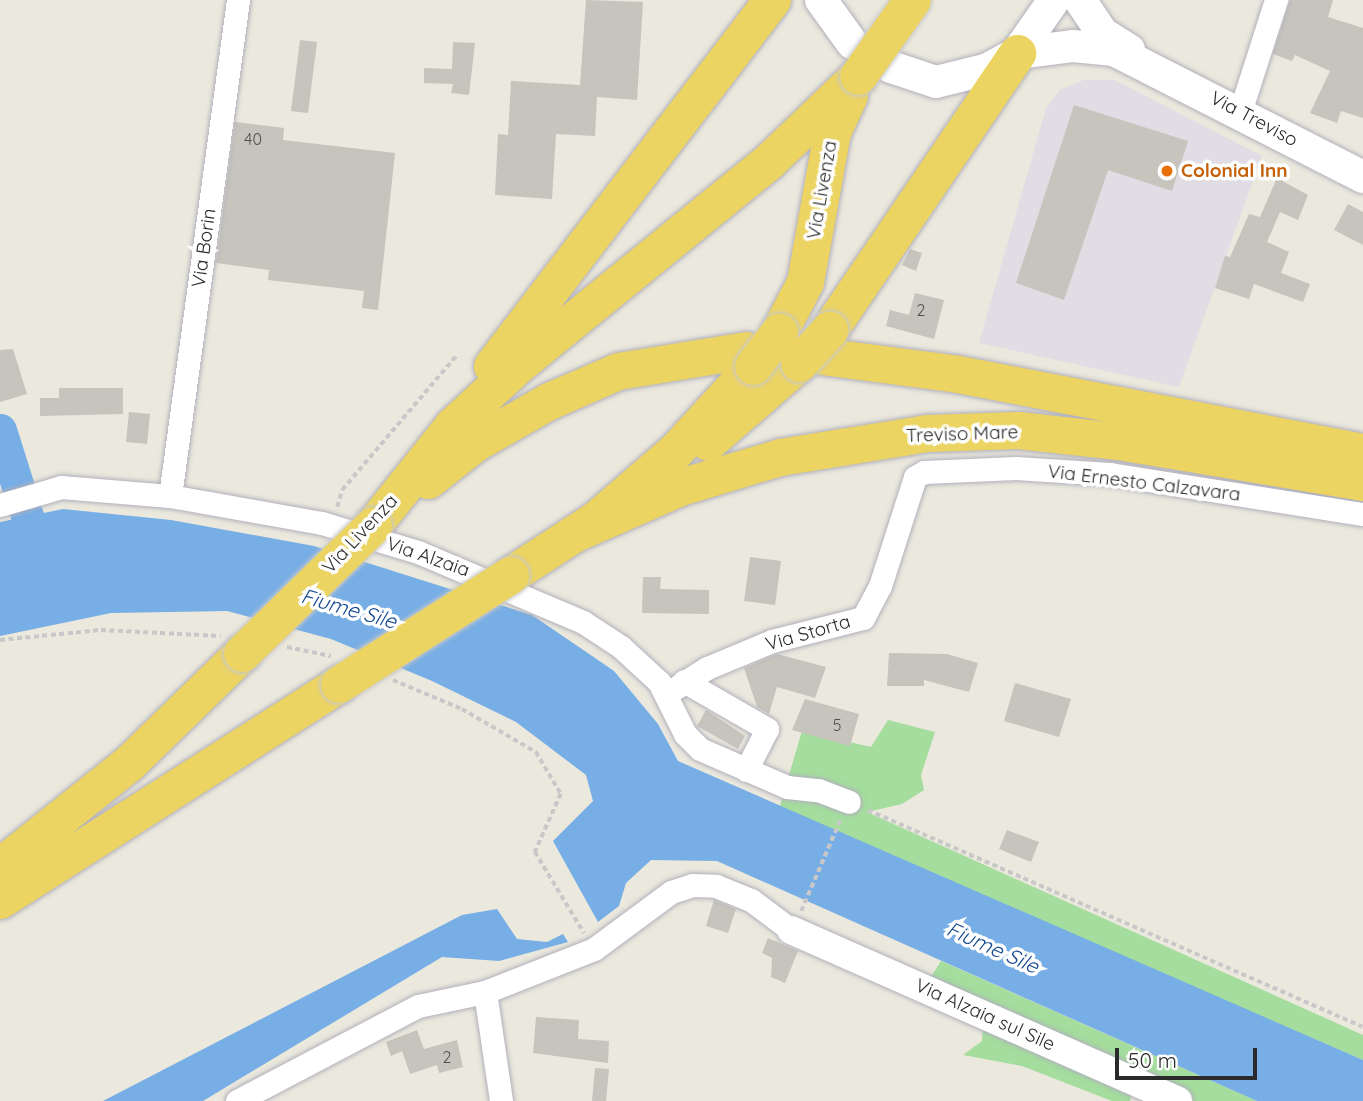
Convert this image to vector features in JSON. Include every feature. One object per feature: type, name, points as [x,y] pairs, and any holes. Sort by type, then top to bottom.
[{"type":"highway","points":[[453,425],[459,407],[772,0]]},
{"type":"highway","points":[[867,62],[912,0]]},
{"type":"highway","points":[[610,517],[763,399],[817,350],[1017,53]]},
{"type":"highway","name":"Via Livenza","points":[[0,866],[129,763],[373,525],[453,425],[527,357],[768,161],[867,62]]},
{"type":"highway","name":"Via Livenza","points":[[0,900],[573,534],[677,450],[750,358],[779,332],[805,282],[832,132],[867,62]]},
{"type":"highway","points":[[817,350],[958,374],[1363,452]]},
{"type":"highway","points":[[373,525],[475,443],[548,401],[618,371],[750,358]]},
{"type":"highway","name":"Treviso Mare","points":[[573,534],[680,487],[780,457],[927,433],[1018,430],[1118,441],[1363,482]]},
{"type":"main road","points":[[821,0],[867,62],[936,82],[988,69],[1017,53],[1054,0]]},
{"type":"main road","name":"Via Treviso","points":[[1080,0],[1102,33],[1144,61],[1363,177]]},
{"type":"main road","name":"Via Treviso","points":[[1017,53],[1092,46],[1144,61]]},
{"type":"street","name":"Via Borin","points":[[170,496],[238,0]]},
{"type":"street","points":[[1240,112],[1276,0]]},
{"type":"street","name":"Via Ernesto Calzavara","points":[[924,472],[1016,468],[1110,474],[1363,514]]},
{"type":"street","name":"Via Storta","points":[[675,687],[772,641],[863,618],[880,586],[915,477],[924,472]]},
{"type":"street","name":"Via Alzaia","points":[[13,499],[61,487],[170,496],[333,526],[472,572],[583,622],[675,687],[685,734],[700,749],[746,770],[846,808]]},
{"type":"street","points":[[675,687],[767,729],[746,770]]},
{"type":"street","points":[[237,1101],[418,1006],[485,992],[594,949],[671,892],[692,885],[716,886],[751,900],[794,925]]},
{"type":"street","name":"Via Alzaia sul Sile","points":[[794,925],[1178,1101]]},
{"type":"street","points":[[485,992],[501,1101]]},
{"type":"path","points":[[333,526],[342,490],[457,355]]},
{"type":"path","points":[[0,640],[101,631],[224,636]]},
{"type":"path","points":[[274,645],[335,658]]},
{"type":"path","points":[[381,675],[462,709],[536,752],[561,794],[535,852],[594,949]]},
{"type":"path","points":[[794,925],[846,808],[1363,1027]]},
{"type":"shaded area","points":[[1084,80],[1115,80],[1262,156],[1179,387],[979,343],[1046,108],[1060,90]]},
{"type":"green space","points":[[888,720],[935,732],[921,775],[924,790],[902,804],[867,812],[1363,1035],[1363,1060],[779,809],[802,731],[871,747]]},
{"type":"green space","points":[[941,961],[1257,1101],[1158,1101],[1133,1090],[1130,1101],[1112,1101],[1022,1066],[963,1055],[982,1041],[983,1020],[922,991]]},
{"type":"water","name":"Fiume Sile","points":[[63,509],[171,520],[314,546],[532,615],[614,671],[658,724],[678,761],[1363,1060],[1363,1101],[1257,1101],[717,861],[651,860],[626,883],[619,906],[598,922],[553,841],[593,801],[586,775],[516,722],[432,681],[331,639],[227,611],[111,613],[0,636],[0,522]]},
{"type":"water","points":[[497,909],[517,939],[547,942],[563,934],[568,942],[499,961],[442,957],[203,1101],[103,1101],[462,915]]},
{"type":"building","points":[[586,0],[643,2],[637,100],[597,97],[595,136],[556,134],[552,199],[495,195],[498,134],[508,135],[511,81],[580,85]]},
{"type":"building","points":[[1290,0],[1333,0],[1328,17],[1363,28],[1363,118],[1341,111],[1337,123],[1310,113],[1330,71],[1295,55],[1292,61],[1273,54]]},
{"type":"building","points":[[300,40],[317,42],[308,113],[291,111]]},
{"type":"building","points":[[453,42],[475,43],[469,95],[451,93],[453,84],[424,83],[424,68],[452,69]]},
{"type":"building","points":[[1074,105],[1188,141],[1172,191],[1108,170],[1064,300],[1016,283]]},
{"type":"building","points":[[235,122],[284,128],[283,140],[395,153],[378,310],[362,308],[364,291],[268,280],[269,270],[216,263]]},
{"type":"building","points":[[1277,178],[1308,195],[1298,220],[1280,212],[1267,242],[1289,252],[1281,273],[1310,284],[1303,302],[1254,284],[1249,299],[1215,288],[1225,256],[1230,257],[1249,214],[1260,217]]},
{"type":"building","points":[[1348,204],[1363,212],[1363,245],[1334,230]]},
{"type":"building","points":[[910,249],[922,253],[916,271],[902,265]]},
{"type":"building","points":[[915,293],[944,300],[934,339],[886,326],[890,310],[909,315]]},
{"type":"building","points":[[13,349],[27,394],[0,402],[0,350]]},
{"type":"building","points":[[59,388],[123,388],[123,414],[40,416],[40,398],[59,398]]},
{"type":"building","points":[[129,412],[150,414],[147,444],[126,442]]},
{"type":"building","points":[[750,557],[781,561],[775,605],[744,601]]},
{"type":"building","points":[[643,577],[661,577],[660,589],[709,590],[709,614],[642,613]]},
{"type":"building","points":[[889,653],[947,654],[978,663],[969,692],[924,680],[924,686],[887,686]]},
{"type":"building","points":[[777,654],[826,667],[815,698],[777,687],[769,714],[757,707],[744,668]]},
{"type":"building","points":[[1015,683],[1071,699],[1059,737],[1004,721]]},
{"type":"building","points":[[805,699],[859,714],[850,746],[792,730]]},
{"type":"building","points":[[706,710],[745,736],[738,749],[697,726]]},
{"type":"building","points":[[1007,830],[1039,842],[1031,862],[999,849]]},
{"type":"building","points":[[714,900],[736,909],[728,933],[706,926]]},
{"type":"building","points":[[768,938],[798,951],[785,983],[771,977],[772,958],[762,953]]},
{"type":"building","points":[[536,1017],[579,1020],[578,1039],[609,1041],[608,1063],[533,1053]]},
{"type":"building","points":[[417,1030],[424,1049],[457,1040],[463,1067],[439,1073],[437,1065],[410,1074],[402,1051],[391,1056],[386,1042]]},
{"type":"building","points":[[595,1068],[609,1069],[606,1101],[592,1101]]},
{"type":"waterway","points":[[0,430],[40,557]]},
{"type":"place","name":"Colonial Inn","points":[[1167,171]]}]
